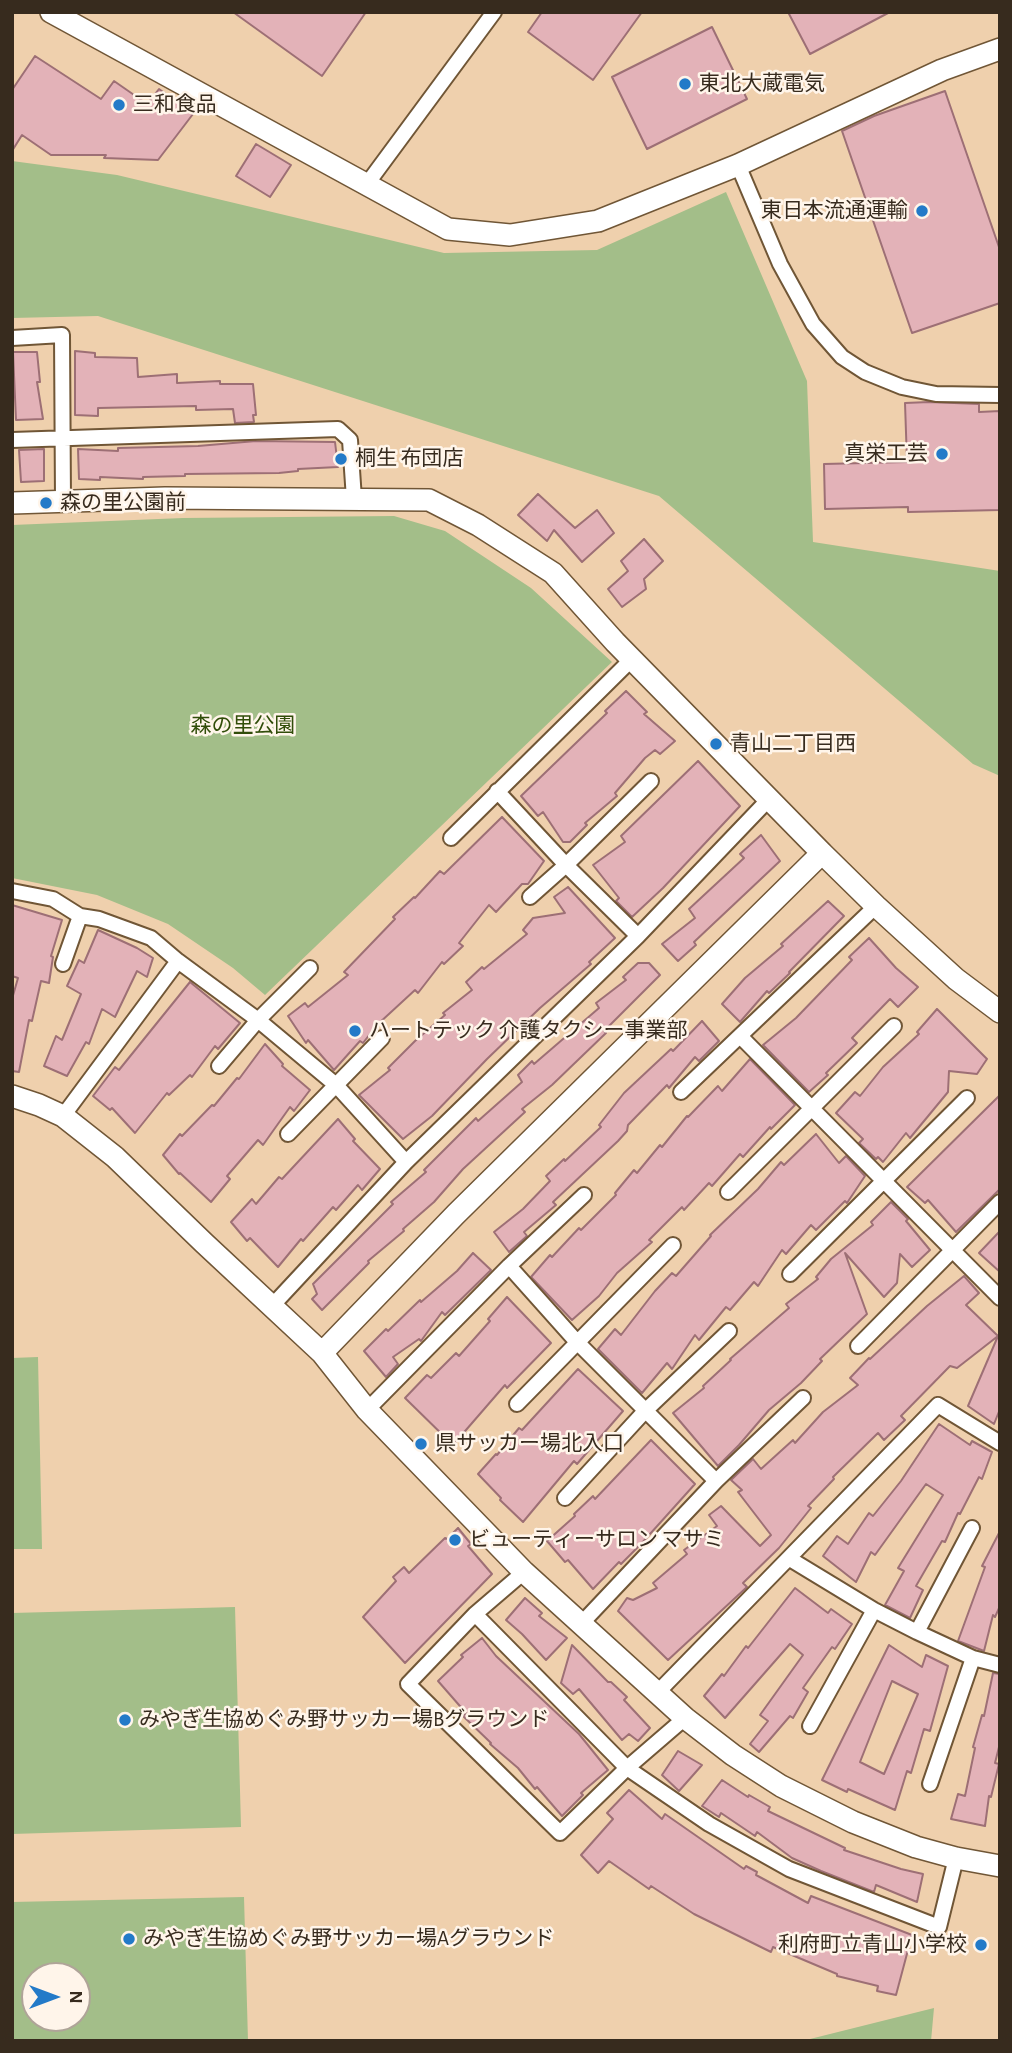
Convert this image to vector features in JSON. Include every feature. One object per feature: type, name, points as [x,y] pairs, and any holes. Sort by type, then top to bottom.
[{"type":"street","points":[[368,184],[494,12]]},
{"type":"street","points":[[60,15],[448,229],[510,235],[598,221],[738,166],[942,71],[1000,49]]},
{"type":"street","points":[[738,166],[780,264],[813,324],[842,357],[865,372],[902,387],[936,394],[1000,395]]},
{"type":"street","points":[[12,338],[62,335],[63,501]]},
{"type":"street","points":[[12,440],[338,429],[350,440],[354,499]]},
{"type":"street","points":[[12,503],[165,498],[429,500],[478,526],[553,573],[632,659],[822,853],[956,979],[1000,1012]]},
{"type":"street","points":[[451,838],[632,659]]},
{"type":"street","points":[[530,897],[650,781]]},
{"type":"street","points":[[497,791],[566,865],[638,936]]},
{"type":"street","points":[[272,1306],[406,1162],[638,936],[769,799]]},
{"type":"street","points":[[322,1353],[456,1214],[822,853]]},
{"type":"street","points":[[12,891],[54,899],[80,916],[99,919],[151,938],[258,1020],[336,1085],[406,1162]]},
{"type":"street","points":[[681,1092],[876,906]]},
{"type":"street","points":[[63,964],[80,916]]},
{"type":"street","points":[[63,1116],[178,961]]},
{"type":"street","points":[[219,1066],[258,1020],[310,968]]},
{"type":"street","points":[[728,1192],[894,1026]]},
{"type":"street","points":[[740,1036],[1000,1298]]},
{"type":"street","points":[[288,1134],[382,1038]]},
{"type":"street","points":[[12,1096],[63,1116],[115,1157],[322,1353],[367,1410],[524,1572],[685,1718],[733,1755],[781,1786],[853,1822],[916,1847],[1000,1866]]},
{"type":"street","points":[[790,1273],[967,1098]]},
{"type":"street","points":[[367,1410],[509,1266],[584,1195]]},
{"type":"street","points":[[859,1346],[1000,1202]]},
{"type":"street","points":[[517,1404],[673,1245]]},
{"type":"street","points":[[509,1266],[576,1341],[716,1482]]},
{"type":"street","points":[[565,1498],[645,1411],[729,1332]]},
{"type":"street","points":[[581,1624],[716,1482],[803,1398]]},
{"type":"street","points":[[657,1693],[938,1405],[1000,1443]]},
{"type":"street","points":[[917,1632],[972,1528]]},
{"type":"street","points":[[790,1559],[874,1610],[917,1632],[973,1658],[1000,1665]]},
{"type":"street","points":[[524,1572],[475,1614],[408,1684],[560,1833],[627,1768],[685,1718]]},
{"type":"street","points":[[810,1726],[874,1610]]},
{"type":"street","points":[[475,1614],[627,1768],[709,1824],[789,1869],[939,1927],[956,1858]]},
{"type":"street","points":[[930,1784],[973,1658]]},
{"type":"green space","points":[[12,161],[117,175],[444,253],[597,250],[726,192],[807,381],[813,542],[1000,571],[1000,776],[973,764],[659,496],[98,316],[12,318]]},
{"type":"green space","name":"森の里公園","points":[[394,516],[445,531],[531,588],[612,662],[265,995],[233,968],[168,924],[97,895],[12,878],[12,525],[183,518]]},
{"type":"green space","points":[[38,1357],[42,1549],[12,1549],[12,1358]]},
{"type":"green space","name":"みやぎ生協めぐみ野サッカー場Bグラウンド","points":[[235,1607],[241,1827],[12,1834],[12,1613]]},
{"type":"green space","name":"みやぎ生協めぐみ野サッカー場Aグラウンド","points":[[244,1897],[248,2041],[12,2041],[12,1902]]},
{"type":"green space","points":[[934,2008],[931,2041],[802,2041]]},
{"type":"building","points":[[233,12],[366,12],[322,76]]},
{"type":"building","points":[[542,12],[642,12],[593,80],[528,32]]},
{"type":"building","points":[[788,12],[890,12],[810,54]]},
{"type":"building","points":[[712,27],[747,99],[647,149],[612,77]]},
{"type":"building","points":[[35,56],[101,99],[114,81],[147,104],[159,89],[193,114],[158,160],[104,158],[106,155],[51,155],[22,135],[12,151],[12,90]]},
{"type":"building","points":[[945,91],[1000,250],[1000,303],[912,333],[842,131],[874,116]]},
{"type":"building","points":[[256,144],[291,165],[270,197],[236,176]]},
{"type":"building","points":[[75,351],[95,353],[95,357],[137,358],[138,377],[177,374],[177,383],[220,381],[220,384],[253,384],[256,415],[253,415],[254,422],[235,423],[233,409],[196,410],[196,406],[98,408],[98,416],[75,415]]},
{"type":"building","points":[[13,352],[37,352],[40,382],[37,382],[43,419],[16,420]]},
{"type":"building","points":[[905,403],[979,404],[979,412],[1000,411],[1000,510],[908,512],[908,507],[825,509],[824,464],[907,462]]},
{"type":"building","points":[[256,441],[335,442],[338,467],[279,473],[79,479],[78,449],[118,451],[118,448]]},
{"type":"building","points":[[44,449],[44,481],[21,482],[19,450]]},
{"type":"building","points":[[538,494],[575,528],[597,510],[614,533],[582,562],[554,530],[547,541],[518,515]]},
{"type":"building","points":[[644,539],[663,561],[644,579],[646,589],[622,607],[608,589],[628,571],[621,561]]},
{"type":"building","points":[[626,691],[647,712],[644,714],[675,741],[660,754],[655,750],[645,758],[615,793],[617,796],[585,823],[587,825],[570,842],[563,842],[543,812],[538,816],[521,796],[607,713],[605,711]]},
{"type":"building","points":[[698,761],[740,806],[632,917],[616,901],[619,898],[593,865],[625,842],[621,836]]},
{"type":"building","points":[[502,817],[544,861],[528,884],[522,884],[496,912],[489,905],[459,943],[463,946],[444,964],[442,962],[418,993],[415,990],[377,1025],[363,1043],[360,1041],[334,1070],[308,1040],[306,1043],[288,1016],[305,1003],[308,1007],[348,975],[344,972],[395,919],[393,917],[440,871],[444,874]]},
{"type":"building","points":[[761,835],[780,861],[694,942],[696,945],[678,961],[662,944],[695,918],[689,909],[744,858],[740,854]]},
{"type":"building","points":[[568,887],[615,938],[589,962],[591,964],[487,1059],[432,1116],[403,1139],[359,1095],[390,1070],[388,1068],[445,1015],[443,1013],[472,990],[466,982],[527,934],[523,930],[533,918],[565,913],[554,897]]},
{"type":"building","points":[[828,901],[844,916],[790,973],[769,993],[767,991],[740,1022],[722,1004],[745,978],[783,946],[781,944]]},
{"type":"building","points":[[12,905],[62,920],[51,956],[49,983],[41,981],[32,1021],[29,1020],[19,1072],[12,1071],[12,999],[18,978],[12,976]]},
{"type":"building","points":[[98,930],[153,958],[147,977],[137,971],[115,1017],[102,1009],[89,1044],[86,1042],[67,1076],[44,1066],[56,1036],[62,1040],[81,994],[67,986],[79,960],[84,963]]},
{"type":"building","points":[[869,938],[896,968],[918,987],[898,1007],[890,999],[852,1038],[857,1043],[809,1092],[763,1045],[796,1018],[852,960],[849,957]]},
{"type":"building","points":[[638,963],[649,963],[660,975],[604,1031],[606,1033],[552,1085],[522,1109],[525,1112],[463,1169],[434,1202],[403,1229],[404,1231],[368,1261],[322,1310],[312,1299],[317,1294],[313,1284],[393,1204],[391,1202],[426,1172],[424,1170],[476,1118],[478,1121],[522,1082],[518,1075],[532,1061],[534,1064],[599,1008],[596,1003],[626,980],[623,977]]},
{"type":"building","points":[[190,982],[240,1023],[218,1049],[215,1046],[192,1077],[190,1075],[169,1095],[167,1093],[135,1133],[112,1108],[110,1110],[93,1096],[115,1067],[119,1070]]},
{"type":"building","points":[[937,1009],[987,1059],[977,1074],[949,1071],[948,1092],[910,1138],[906,1133],[883,1162],[859,1143],[863,1139],[836,1113],[855,1092],[860,1096],[883,1067],[919,1034],[917,1032]]},
{"type":"building","points":[[702,1021],[719,1041],[699,1061],[695,1057],[669,1088],[667,1085],[628,1125],[627,1131],[618,1141],[553,1202],[556,1205],[524,1232],[527,1236],[509,1252],[494,1232],[523,1209],[550,1181],[546,1176],[601,1127],[599,1125],[624,1093],[671,1049],[673,1051]]},
{"type":"building","points":[[265,1044],[282,1066],[310,1090],[294,1111],[290,1107],[263,1145],[258,1140],[227,1176],[230,1179],[211,1202],[179,1174],[163,1155],[180,1134],[182,1136],[214,1106],[237,1078],[239,1079]]},
{"type":"building","points":[[750,1059],[795,1105],[771,1129],[770,1127],[743,1157],[740,1154],[712,1186],[709,1183],[684,1210],[682,1207],[649,1240],[652,1242],[617,1273],[599,1296],[572,1320],[531,1277],[550,1255],[552,1257],[616,1195],[634,1170],[637,1173],[687,1116],[718,1086],[722,1091]]},
{"type":"building","points":[[1000,1095],[1000,1189],[956,1232],[928,1200],[925,1203],[907,1187]]},
{"type":"building","points":[[338,1119],[355,1139],[353,1141],[380,1169],[362,1190],[358,1185],[336,1210],[333,1207],[278,1267],[250,1238],[247,1241],[231,1222],[252,1199],[256,1204],[279,1177],[282,1179]]},
{"type":"building","points":[[816,1134],[839,1163],[846,1156],[865,1176],[847,1203],[845,1201],[816,1230],[811,1225],[786,1254],[782,1250],[758,1286],[754,1282],[730,1310],[726,1307],[699,1340],[695,1335],[672,1369],[667,1363],[642,1393],[598,1349],[615,1329],[621,1335],[672,1273],[676,1276],[710,1235],[758,1189],[781,1162],[784,1165]]},
{"type":"building","points":[[891,1202],[908,1219],[906,1221],[930,1250],[912,1267],[900,1254],[897,1283],[884,1297],[845,1253],[867,1314],[820,1359],[822,1361],[801,1383],[769,1410],[718,1466],[673,1413],[704,1388],[730,1359],[789,1308],[786,1304],[818,1279],[816,1277],[831,1259],[873,1225],[871,1222]]},
{"type":"building","points":[[1000,1231],[1000,1272],[979,1253]]},
{"type":"building","points":[[473,1253],[491,1270],[445,1315],[442,1312],[421,1341],[419,1339],[393,1357],[398,1364],[386,1377],[364,1351],[386,1329],[388,1331],[420,1300],[421,1302],[457,1271]]},
{"type":"building","points":[[964,1276],[979,1293],[966,1305],[998,1336],[957,1368],[950,1366],[901,1416],[905,1420],[884,1440],[878,1433],[833,1477],[808,1506],[811,1508],[779,1548],[743,1583],[747,1587],[668,1660],[618,1611],[627,1598],[633,1600],[657,1588],[653,1583],[687,1554],[684,1550],[717,1526],[709,1515],[721,1506],[760,1546],[771,1535],[738,1492],[742,1490],[731,1480],[753,1459],[761,1469],[793,1440],[795,1443],[823,1412],[858,1385],[850,1378],[869,1358]]},
{"type":"building","points":[[507,1297],[551,1343],[507,1388],[505,1385],[453,1445],[405,1398],[427,1375],[431,1378],[456,1353],[459,1356]]},
{"type":"building","points":[[1000,1333],[1000,1409],[994,1424],[968,1406]]},
{"type":"building","points":[[578,1369],[623,1411],[577,1464],[574,1461],[523,1522],[478,1474]]},
{"type":"building","points":[[939,1424],[970,1445],[972,1441],[992,1452],[982,1479],[979,1477],[945,1542],[942,1541],[916,1586],[923,1590],[910,1618],[885,1605],[904,1571],[898,1568],[943,1495],[926,1484],[875,1555],[871,1552],[856,1582],[823,1556],[837,1536],[848,1544],[869,1513],[873,1516],[901,1481]]},
{"type":"building","points":[[651,1440],[695,1484],[641,1544],[593,1589],[547,1541],[593,1496],[595,1499]]},
{"type":"building","points":[[458,1528],[471,1544],[468,1546],[492,1574],[405,1663],[363,1617],[396,1581],[393,1577],[404,1567],[409,1573]]},
{"type":"building","points":[[999,1533],[1000,1606],[995,1617],[993,1615],[984,1651],[958,1641],[985,1567],[982,1566]]},
{"type":"building","points":[[795,1588],[828,1613],[831,1609],[852,1624],[803,1688],[808,1692],[793,1718],[790,1716],[759,1752],[750,1744],[768,1721],[760,1715],[803,1655],[790,1644],[725,1718],[704,1696],[722,1674],[724,1676],[746,1646],[748,1648]]},
{"type":"building","points":[[525,1598],[542,1613],[539,1616],[567,1638],[546,1660],[506,1620]]},
{"type":"building","points":[[482,1638],[496,1656],[579,1734],[608,1770],[581,1793],[583,1795],[562,1816],[537,1787],[535,1789],[518,1768],[463,1716],[466,1713],[438,1681],[463,1657],[461,1655]]},
{"type":"building","points":[[572,1645],[608,1682],[627,1697],[624,1700],[650,1728],[638,1741],[629,1734],[622,1740],[579,1689],[573,1694],[561,1683]]},
{"type":"building","points":[[889,1645],[922,1667],[926,1655],[948,1666],[930,1731],[924,1729],[911,1773],[907,1771],[895,1810],[822,1780]],"holes":[[[892,1681],[918,1694],[884,1774],[860,1762]]]},
{"type":"building","points":[[993,1673],[1000,1674],[1000,1743],[995,1763],[999,1764],[991,1797],[989,1796],[985,1826],[951,1819],[958,1794],[965,1796],[975,1748],[973,1747],[982,1715],[984,1716]]},
{"type":"building","points":[[678,1751],[702,1765],[679,1791],[662,1775]]},
{"type":"building","points":[[722,1780],[770,1807],[768,1811],[845,1848],[844,1850],[923,1874],[917,1902],[876,1885],[874,1892],[821,1871],[792,1858],[757,1832],[755,1836],[721,1813],[719,1817],[702,1806]]},
{"type":"building","points":[[629,1790],[662,1819],[665,1814],[744,1869],[746,1866],[757,1872],[756,1875],[808,1903],[811,1896],[912,1935],[896,1995],[877,1991],[878,1986],[837,1976],[773,1947],[771,1952],[694,1914],[651,1886],[649,1889],[609,1861],[598,1873],[581,1855],[613,1819],[607,1813]]},
{"type":"place","name":"東北大蔵電気","points":[[685,84]]},
{"type":"place","name":"三和食品","points":[[119,105]]},
{"type":"place","name":"東日本流通運輸","points":[[922,211]]},
{"type":"place","name":"真栄工芸","points":[[942,454]]},
{"type":"place","name":"桐生 布団店","points":[[341,459]]},
{"type":"place","name":"森の里公園前","points":[[46,503]]},
{"type":"place","name":"青山二丁目西","points":[[716,744]]},
{"type":"place","name":"ハートテック 介護タクシー事業部","points":[[355,1031]]},
{"type":"place","name":"県サッカー場北入口","points":[[421,1444]]},
{"type":"place","name":"ビューティーサロン マサミ","points":[[455,1540]]},
{"type":"place","name":"みやぎ生協めぐみ野サッカー場Bグラウンド","points":[[125,1720]]},
{"type":"place","name":"みやぎ生協めぐみ野サッカー場Aグラウンド","points":[[129,1939]]},
{"type":"place","name":"利府町立青山小学校","points":[[981,1945]]}]
